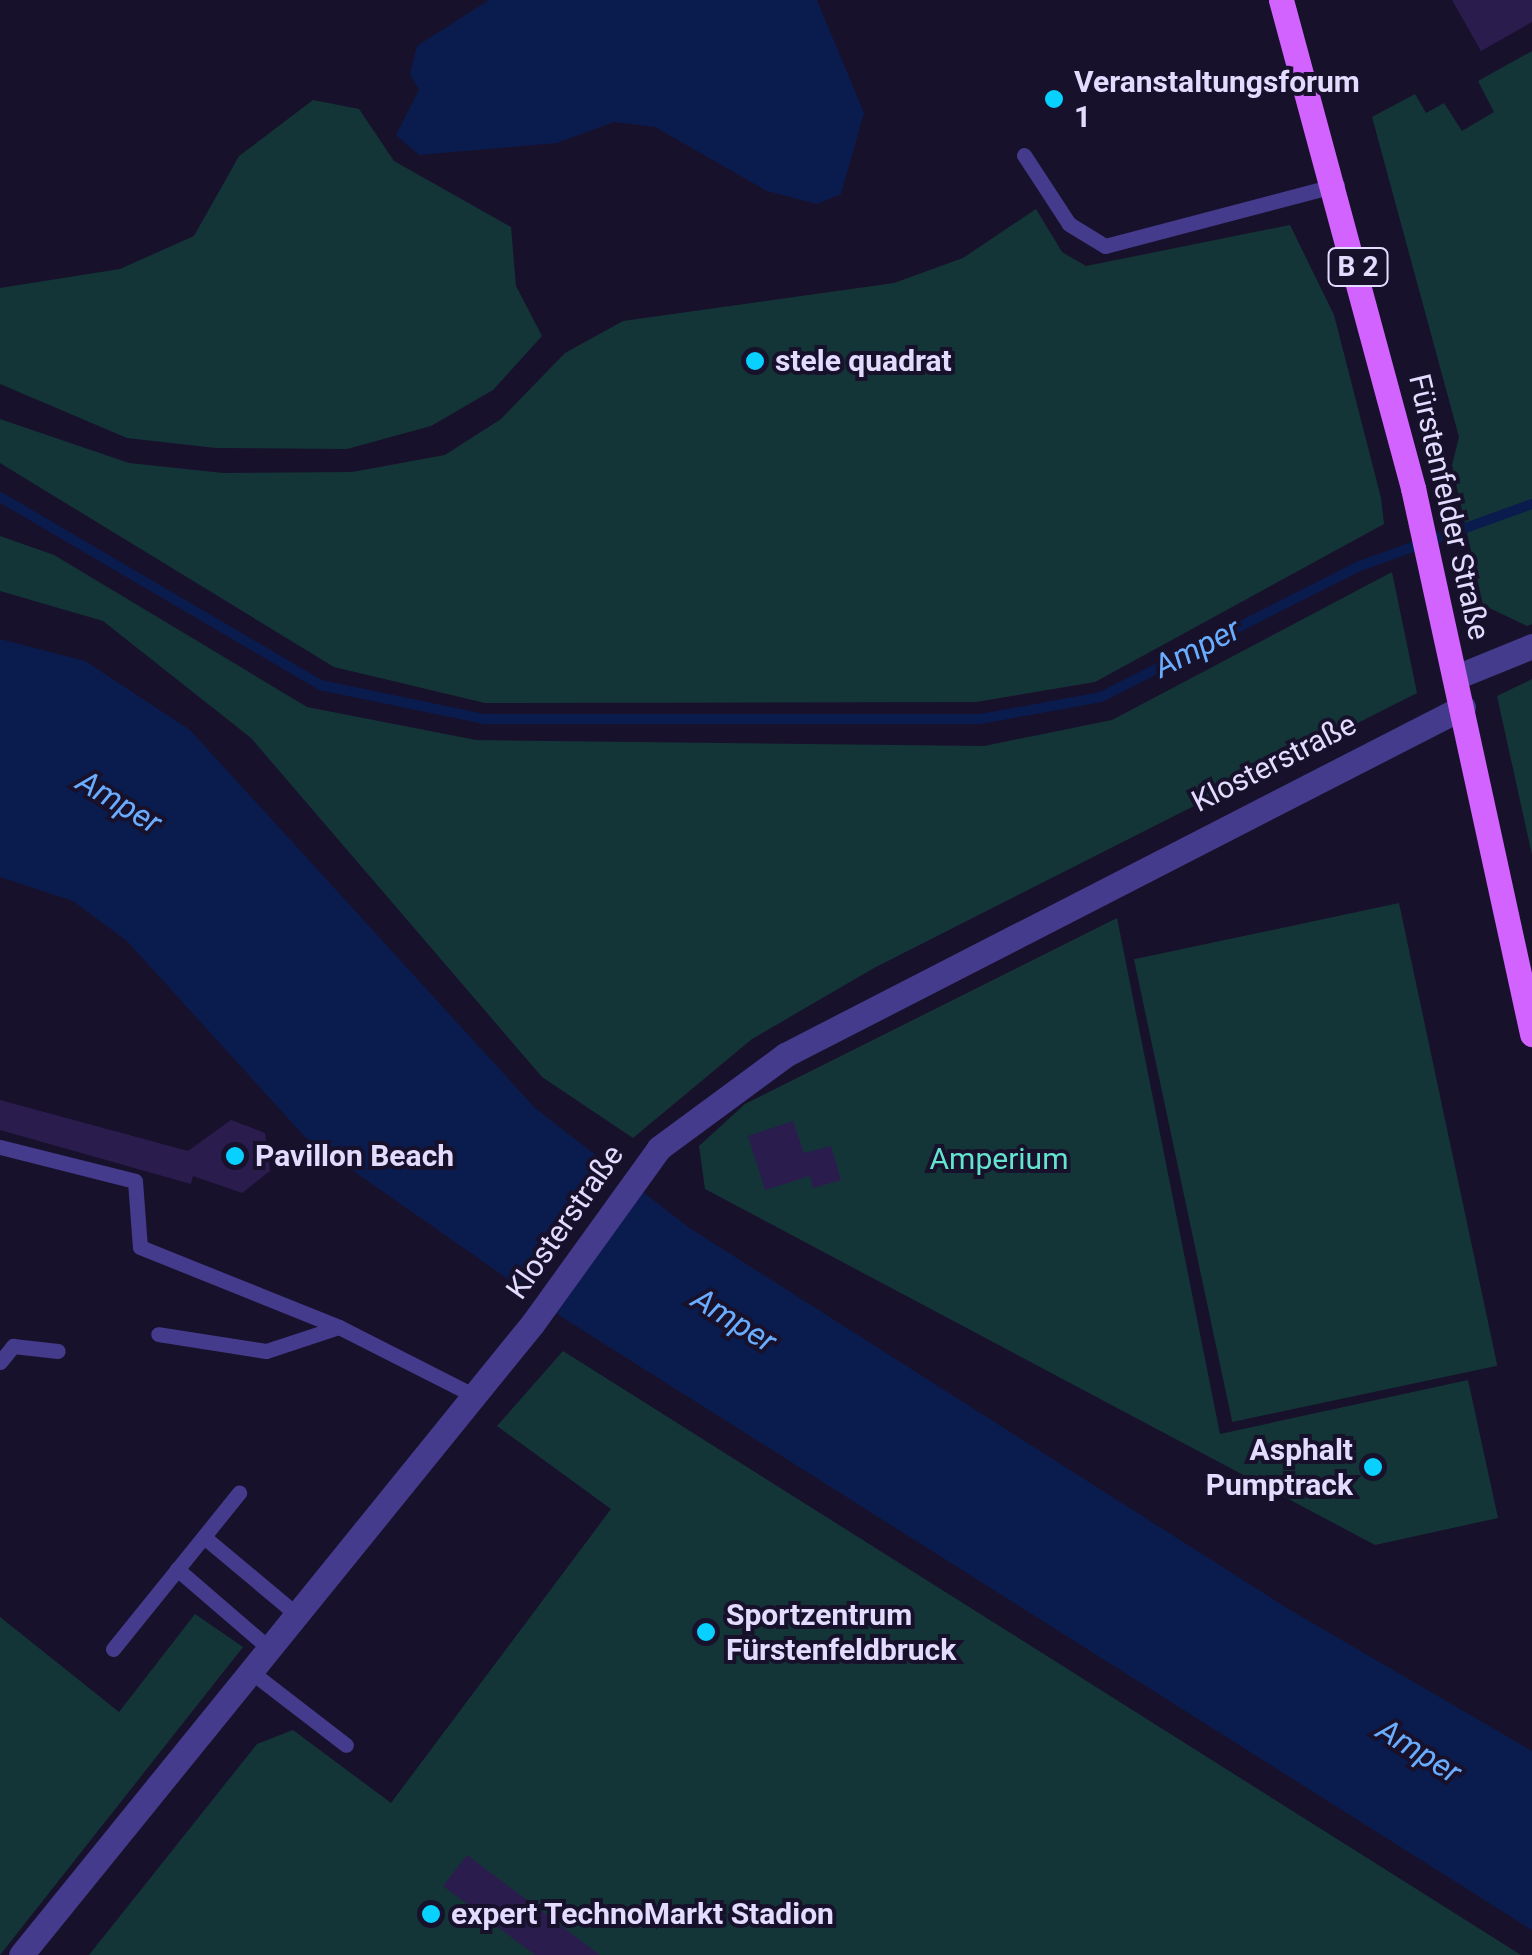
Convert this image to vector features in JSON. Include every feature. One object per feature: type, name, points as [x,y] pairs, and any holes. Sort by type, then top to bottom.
[{"type":"main road","name":"Fürstenfelder Straße","points":[[1281,0],[1338,184],[1413,488],[1532,1034]]},
{"type":"street","points":[[1456,677],[1532,646]]},
{"type":"street","name":"Klosterstraße","points":[[21,1955],[544,1306],[640,1170],[785,1055],[1463,707]]},
{"type":"lane","points":[[1024,155],[1069,224],[1105,246],[1338,184]]},
{"type":"lane","points":[[0,1148],[134,1181],[140,1246],[339,1327],[473,1395]]},
{"type":"lane","points":[[158,1334],[266,1351],[339,1327]]},
{"type":"lane","points":[[0,1362],[12,1346],[58,1351]]},
{"type":"lane","points":[[113,1648],[240,1493]]},
{"type":"lane","points":[[204,1537],[296,1614]]},
{"type":"lane","points":[[177,1569],[269,1648]]},
{"type":"lane","points":[[250,1671],[346,1745]]},
{"type":"green space","points":[[1532,51],[1532,624],[1527,626],[1483,605],[1452,465],[1459,437],[1372,117],[1415,94],[1426,113],[1444,103],[1462,131],[1494,112],[1478,81]]},
{"type":"green space","points":[[313,100],[359,109],[394,161],[511,227],[516,286],[542,336],[493,390],[431,426],[347,449],[216,448],[127,438],[0,384],[0,288],[120,269],[194,236],[239,156]]},
{"type":"green space","points":[[1036,209],[1062,252],[1086,266],[1290,225],[1334,315],[1381,498],[1384,524],[1095,682],[976,702],[485,703],[334,667],[0,463],[0,419],[129,463],[223,473],[352,472],[445,455],[501,419],[565,353],[623,321],[894,283],[963,258]]},
{"type":"green space","points":[[0,536],[54,555],[307,707],[476,740],[984,746],[1112,720],[1392,572],[1417,693],[874,968],[752,1039],[633,1138],[542,1077],[251,738],[103,621],[0,591]]},
{"type":"green space","points":[[1532,679],[1532,855],[1497,696]]},
{"type":"green space","points":[[1399,903],[1497,1366],[1232,1422],[1134,959]]},
{"type":"green space","name":"Amperium","points":[[1117,918],[1220,1434],[1468,1380],[1498,1518],[1375,1545],[705,1189],[699,1146],[745,1104]]},
{"type":"green space","name":"Sportzentrum Fürstenfeldbruck","points":[[563,1351],[1521,1955],[89,1955],[257,1744],[293,1730],[391,1803],[611,1509],[497,1426]]},
{"type":"green space","points":[[195,1614],[243,1647],[0,1955],[0,1617],[119,1712]]},
{"type":"water","points":[[489,0],[817,0],[864,113],[841,194],[817,204],[767,191],[655,127],[614,122],[557,143],[419,155],[396,135],[419,90],[410,74],[417,46]]},
{"type":"water","points":[[0,639],[85,661],[190,730],[535,1108],[688,1227],[1290,1610],[1532,1751],[1532,1930],[568,1321],[305,1137],[127,941],[73,901],[0,877]]},
{"type":"pier","points":[[619,1168],[646,1188],[552,1313],[525,1293]]},
{"type":"building","points":[[1452,0],[1532,0],[1532,22],[1481,51]]},
{"type":"building","points":[[0,1100],[188,1151],[231,1120],[265,1133],[270,1171],[242,1193],[193,1176],[191,1184],[0,1130]]},
{"type":"building","points":[[793,1121],[804,1153],[831,1146],[841,1180],[813,1188],[810,1176],[765,1190],[748,1136]]},
{"type":"building","points":[[467,1855],[600,1955],[535,1955],[443,1886]]},
{"type":"waterway","name":"Amper","points":[[0,497],[320,685],[484,719],[980,719],[1101,697],[1357,567],[1532,504]]},
{"type":"place","name":"Veranstaltungsforum 1","points":[[1054,99]]},
{"type":"place","name":"stele quadrat","points":[[755,361]]},
{"type":"place","name":"Pavillon Beach","points":[[235,1156]]},
{"type":"place","name":"Asphalt Pumptrack","points":[[1373,1467]]},
{"type":"place","name":"Sportzentrum Fürstenfeldbruck","points":[[706,1632]]},
{"type":"place","name":"expert TechnoMarkt Stadion","points":[[431,1914]]}]
